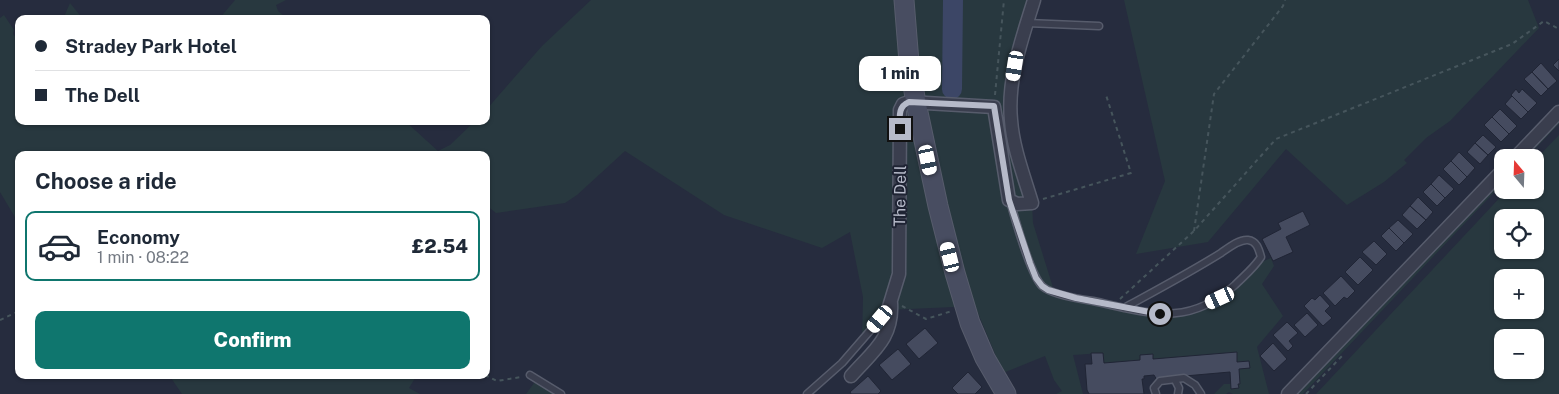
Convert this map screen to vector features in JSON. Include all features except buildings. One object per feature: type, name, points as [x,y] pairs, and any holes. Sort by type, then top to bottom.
[{"type":"main road","points":[[904,0],[909,62],[938,206],[964,306],[1001,392]]},
{"type":"street","points":[[916,103],[994,106],[1009,200],[1017,204],[1032,203],[1015,144],[1010,92],[1015,66],[1034,0]]},
{"type":"street","name":"The Dell","points":[[850,376],[886,336],[892,317],[889,305],[899,274],[900,110],[903,104],[909,102],[916,103]]},
{"type":"street","points":[[1524,149],[1559,112]]},
{"type":"street","points":[[1288,394],[1494,179]]},
{"type":"lane","points":[[1027,23],[1099,26]]},
{"type":"lane","points":[[1009,200],[1030,263],[1036,278],[1042,286],[1062,294],[1124,308],[1160,314],[1177,314],[1191,311],[1220,298],[1261,257],[1259,249],[1255,243],[1248,240],[1236,244],[1192,271],[1124,308]]},
{"type":"lane","points":[[807,394],[842,363],[889,305]]},
{"type":"lane","points":[[530,375],[561,394]]},
{"type":"lane","points":[[1156,394],[1154,388],[1160,381],[1184,378],[1195,385],[1201,394]]},
{"type":"lane","points":[[1175,380],[1179,388],[1178,394]]},
{"type":"path","points":[[994,106],[1004,0]]},
{"type":"path","points":[[1194,231],[1214,94],[1283,6],[1285,0]]},
{"type":"path","points":[[1113,305],[1194,231],[1276,139],[1512,44],[1544,21],[1559,29]]},
{"type":"path","points":[[1032,203],[1131,173],[1106,95]]},
{"type":"path","points":[[889,305],[926,320],[964,306]]},
{"type":"path","points":[[0,320],[15,313]]},
{"type":"path","points":[[490,377],[498,382],[530,375]]},
{"type":"shaded area","points":[[235,0],[286,0],[276,5],[278,11],[283,15],[222,15]]},
{"type":"shaded area","points":[[591,0],[1034,0],[1010,105],[1032,203],[1033,223],[1055,294],[1177,315],[1221,299],[1257,264],[1271,258],[1274,266],[1262,284],[1283,316],[1257,347],[1269,394],[1233,394],[1229,392],[1226,394],[1214,394],[1224,384],[1231,384],[1238,388],[1240,383],[1239,369],[1250,368],[1249,361],[1237,362],[1237,353],[1153,359],[1152,354],[1140,355],[1140,360],[1104,363],[1103,353],[1073,355],[1083,394],[1056,394],[1062,391],[1054,380],[1045,356],[1003,373],[975,306],[888,310],[862,341],[863,297],[850,232],[822,248],[724,215],[625,151],[577,195],[565,203],[496,213],[490,208],[490,151],[438,151],[450,145],[471,125],[490,125],[490,105],[542,46]]},
{"type":"shaded area","points":[[1124,0],[1528,0],[1539,28],[1450,121],[1426,138],[1404,160],[1407,163],[1384,182],[1347,205],[1286,149],[1208,242],[1136,254],[1165,181]]},
{"type":"shaded area","points":[[70,3],[80,15],[65,15]]},
{"type":"shaded area","points":[[4,15],[14,30],[13,34],[15,36],[15,125],[409,125],[438,151],[15,151],[15,217],[0,192],[0,18]]},
{"type":"shaded area","points":[[1559,119],[1559,124],[1535,149],[1531,149]]},
{"type":"shaded area","points":[[1559,135],[1559,394],[1316,394],[1499,199],[1544,199],[1544,151]]},
{"type":"shaded area","points":[[1494,186],[1494,192],[1303,394],[1294,394]]},
{"type":"shaded area","points":[[172,379],[415,379],[409,388],[420,394],[182,394]]},
{"type":"shaded area","points":[[537,379],[561,394],[526,394]]},
{"type":"waterway","points":[[952,89],[953,0]]},
{"type":"route","points":[[900,129],[900,110],[903,104],[909,102],[994,106],[1009,200],[1030,263],[1036,278],[1042,286],[1048,290],[1076,298],[1160,314]]}]
